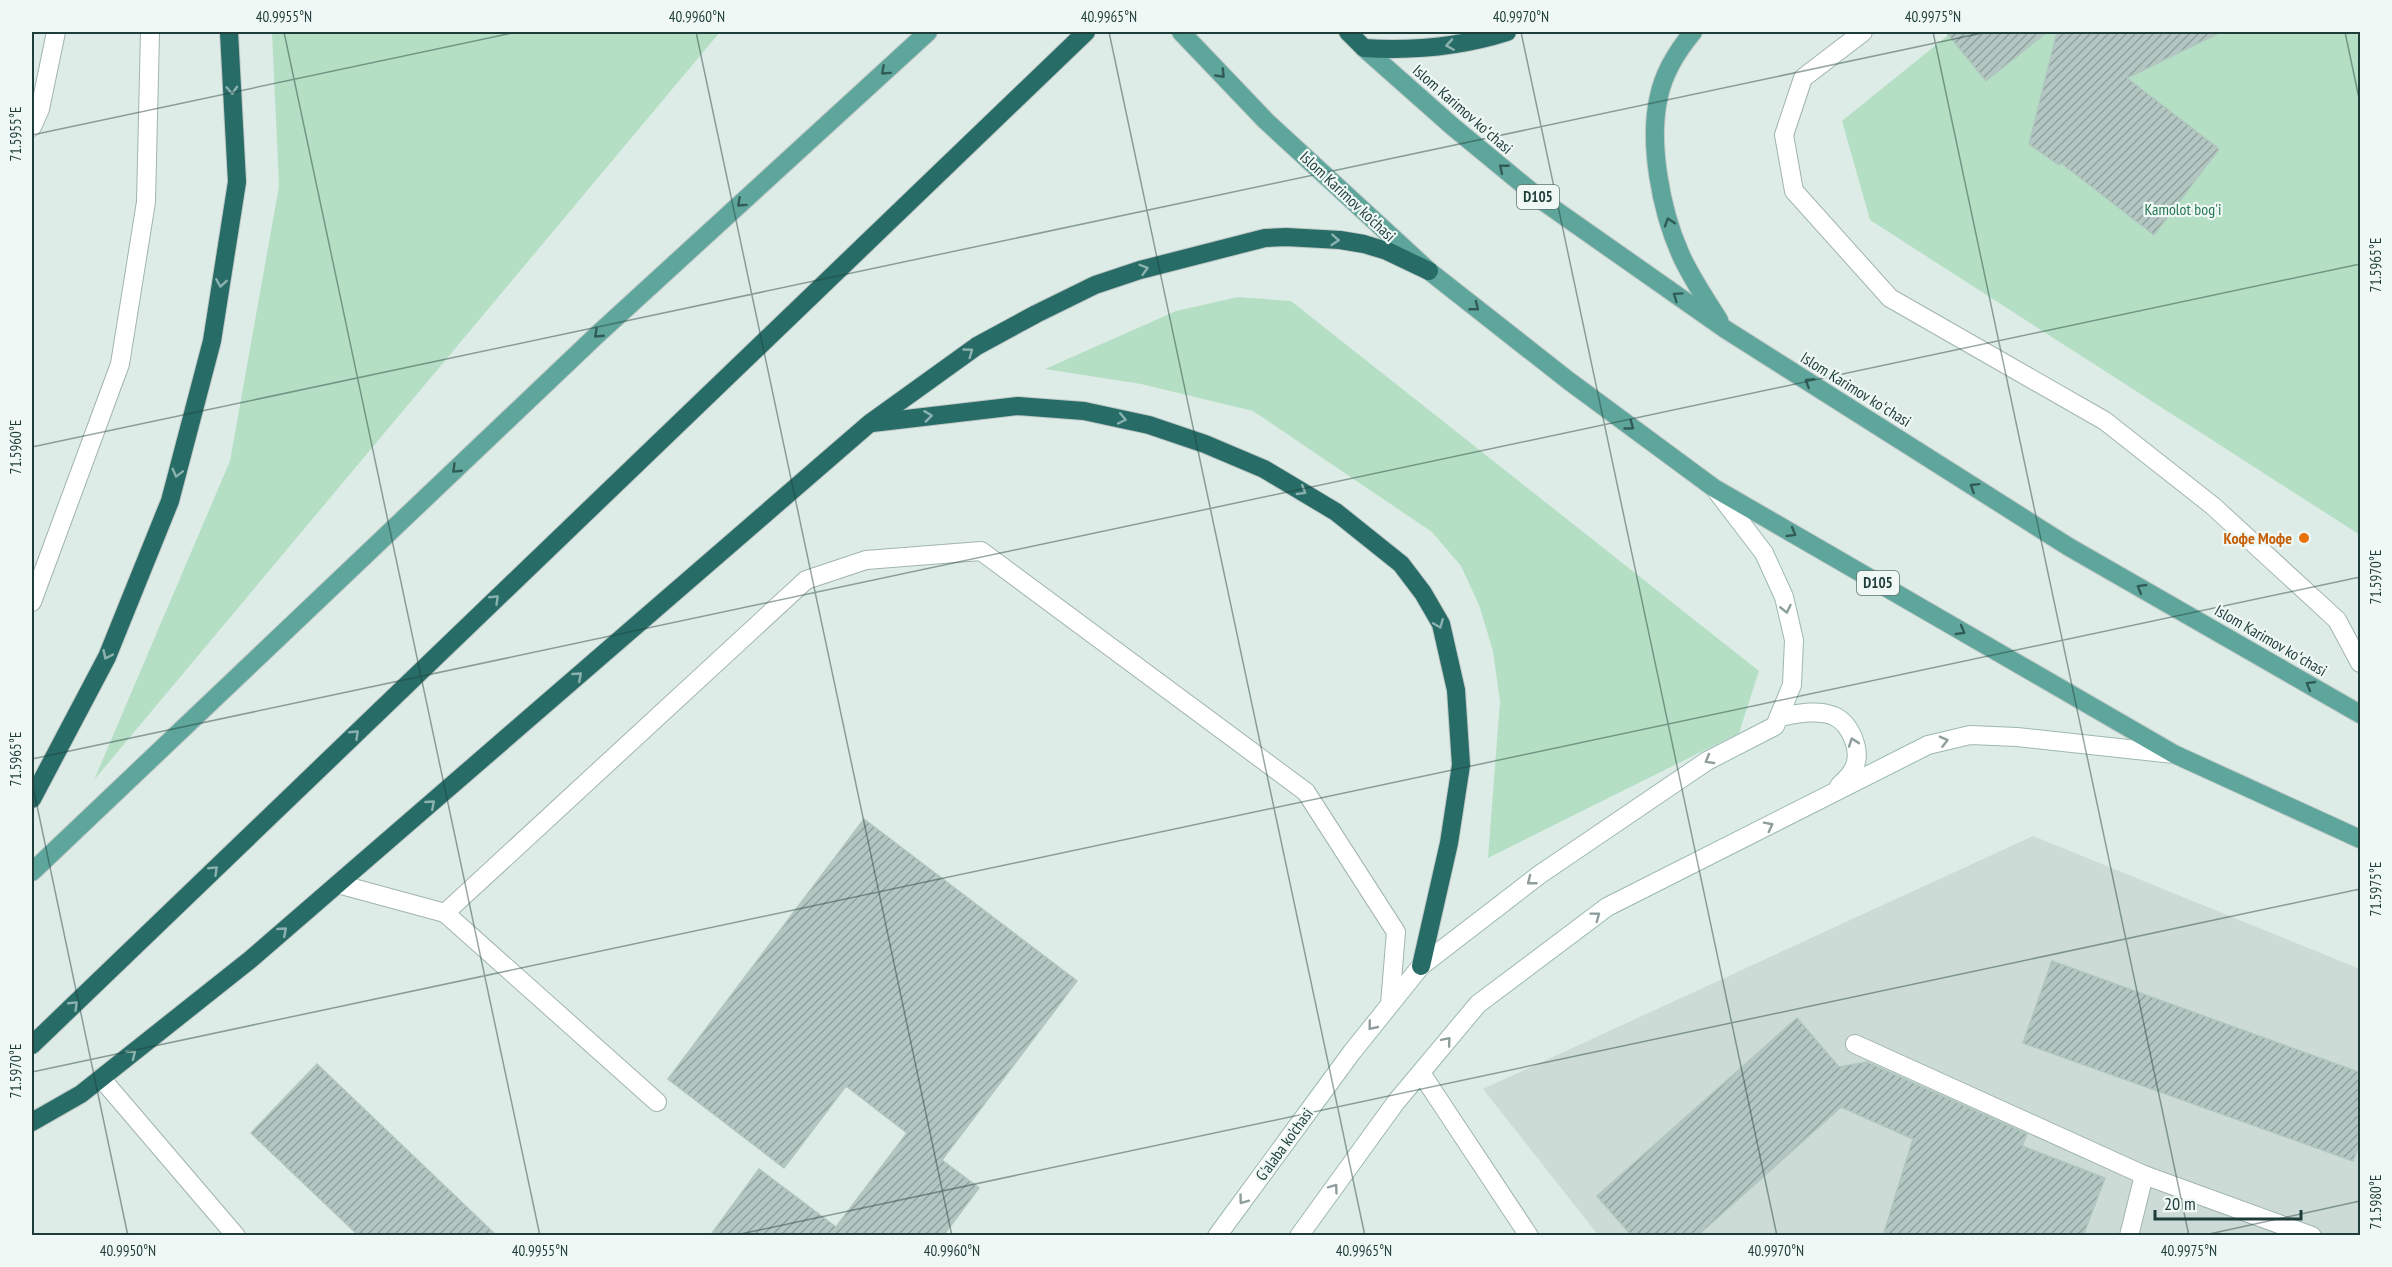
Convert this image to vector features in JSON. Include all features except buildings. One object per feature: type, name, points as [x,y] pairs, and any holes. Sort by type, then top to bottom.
[{"type":"highway","points":[[32,799],[107,657],[170,501],[212,341],[237,182],[228,32]]},
{"type":"highway","points":[[32,1045],[1086,32]]},
{"type":"highway","points":[[1356,39],[1422,49],[1480,40],[1507,32]]},
{"type":"highway","points":[[32,1122],[81,1094],[251,959],[870,423],[977,346],[1095,285],[1140,270],[1265,238],[1340,240],[1364,244],[1387,251],[1429,271]]},
{"type":"highway","points":[[870,423],[1018,406],[1084,411],[1149,425],[1205,444],[1264,469],[1336,512],[1401,564],[1424,594],[1441,624],[1456,690],[1461,765],[1449,843],[1421,966]]},
{"type":"main road","points":[[32,127],[40,109],[56,32]]},
{"type":"main road","points":[[32,602],[120,364],[146,202],[150,32]]},
{"type":"main road","points":[[32,872],[597,334],[928,32]]},
{"type":"main road","name":"Islom Karimov ko'chasi","points":[[1180,32],[1266,121],[1429,271]]},
{"type":"main road","points":[[1693,32],[1672,62],[1658,97],[1657,157],[1666,216],[1679,250],[1704,298],[1725,329]]},
{"type":"main road","points":[[1863,32],[1803,78],[1784,135],[1794,191],[1890,298],[2105,421],[2213,506],[2337,620],[2361,663]]},
{"type":"main road","name":"Islom Karimov koʻchasi","points":[[1356,39],[1452,126],[1544,202],[1725,329],[2069,547],[2361,714]]},
{"type":"main road","name":"D105","points":[[1429,271],[1569,381],[1714,488],[2174,754],[2361,839]]},
{"type":"main road","points":[[1714,488],[1764,553],[1784,597],[1794,640],[1792,685],[1779,717]]},
{"type":"main road","points":[[445,913],[806,580],[866,560],[981,551],[1306,792],[1396,932],[1390,1004]]},
{"type":"main road","points":[[1779,717],[1806,712],[1834,716],[1849,728],[1857,751],[1854,769],[1834,792]]},
{"type":"main road","name":"G'alaba ko'chasi","points":[[1217,1236],[1352,1052],[1421,966],[1539,875],[1707,760],[1775,726],[1779,717]]},
{"type":"main road","points":[[1299,1236],[1396,1101],[1478,1004],[1607,907],[1928,745],[1970,735],[2017,736],[2174,754]]},
{"type":"main road","points":[[338,884],[445,913],[657,1102]]},
{"type":"main road","points":[[1855,1044],[2144,1175],[2312,1236]]},
{"type":"main road","points":[[1421,1073],[1529,1236]]},
{"type":"main road","points":[[101,1078],[236,1236]]},
{"type":"main road","points":[[2129,1236],[2144,1175]]},
{"type":"shaded area","points":[[2033,836],[2360,969],[2360,1235],[1598,1235],[1483,1089]]},
{"type":"green space","points":[[272,32],[720,32],[94,780],[230,461],[279,186]]},
{"type":"green space","name":"Kamolot bog'i","points":[[1952,32],[2360,32],[2360,535],[1870,220],[1842,121]]},
{"type":"green space","points":[[1238,297],[1291,301],[1759,671],[1739,733],[1488,858],[1500,701],[1493,651],[1479,605],[1461,566],[1432,532],[1253,411],[1141,384],[1045,369],[1176,311]]},
{"type":"place","name":"Кофе Мофе","points":[[2304,538]]}]
